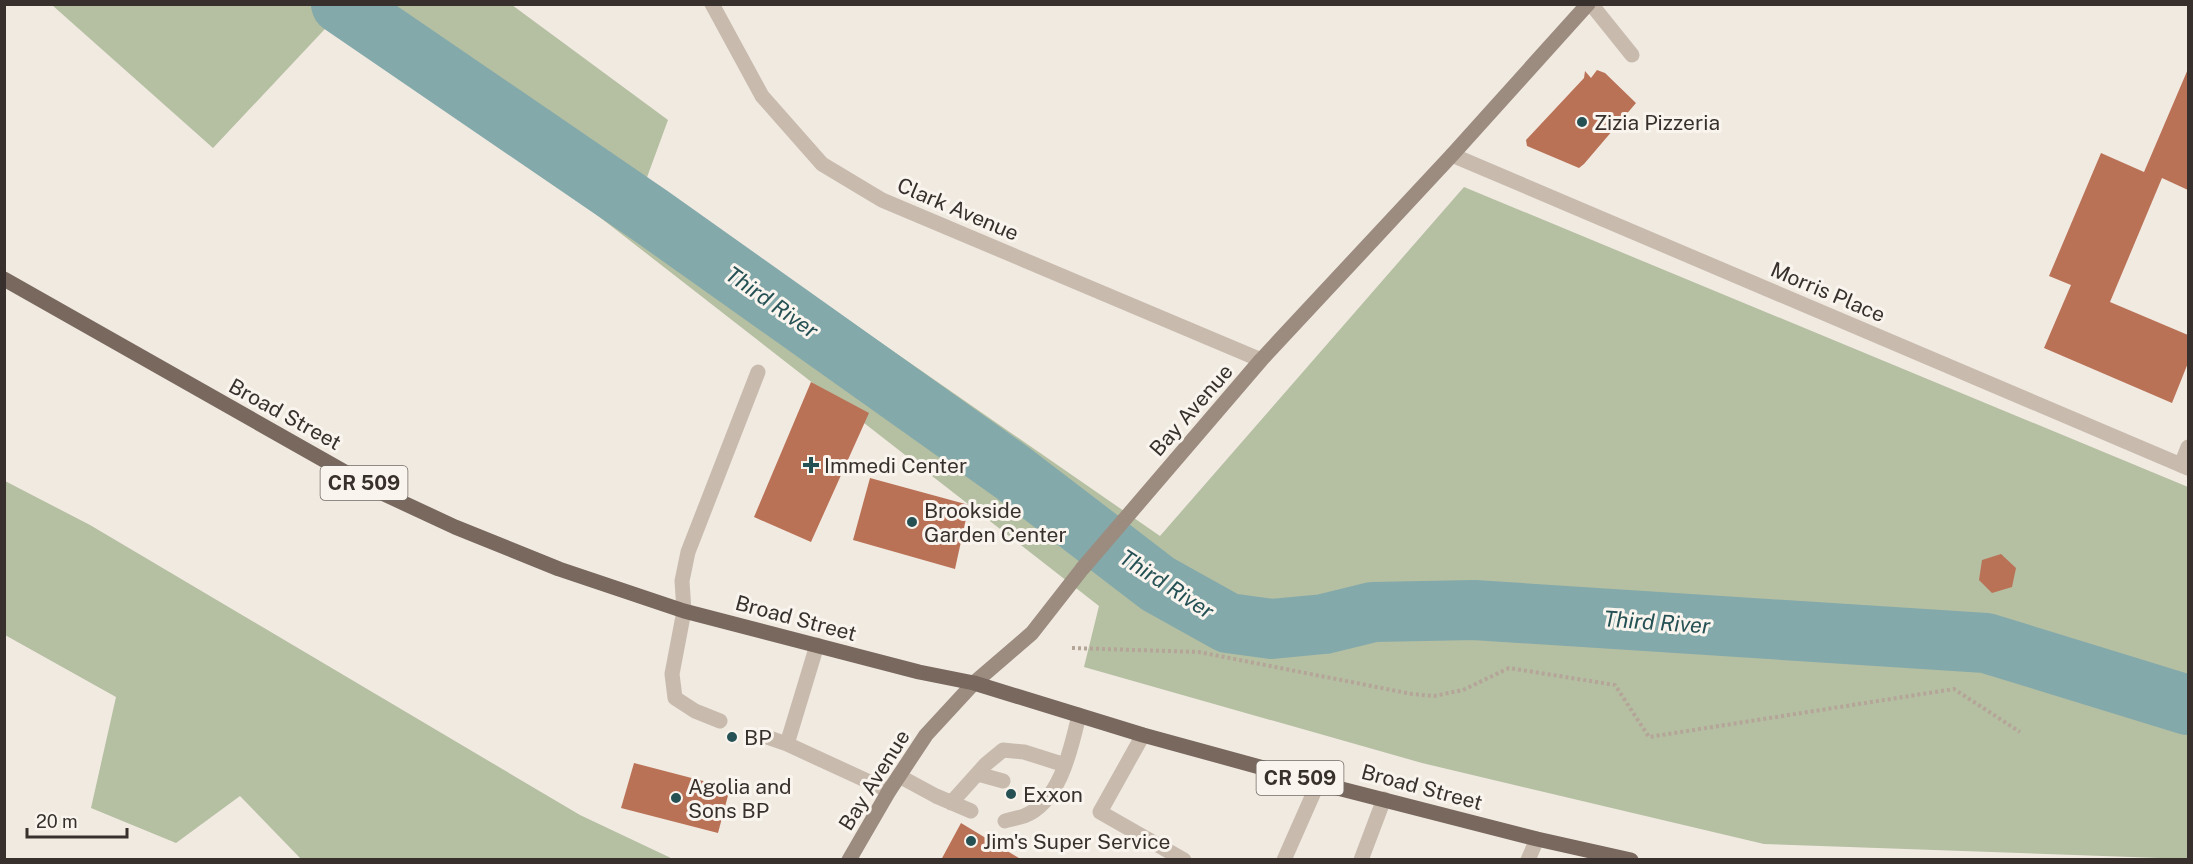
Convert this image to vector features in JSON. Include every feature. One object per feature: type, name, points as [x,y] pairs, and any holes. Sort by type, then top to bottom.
[{"type":"main road","name":"Broad Street","points":[[4,279],[382,493],[455,527],[559,569],[684,611],[919,672],[974,683],[1143,735],[1318,783],[1537,839],[1631,860]]},
{"type":"street","name":"Clark Avenue","points":[[712,4],[762,96],[822,164],[882,200],[1261,360]]},
{"type":"street","name":"Bay Avenue","points":[[852,858],[889,791],[926,735],[974,683],[1032,633],[1082,569],[1261,360],[1589,4]]},
{"type":"street","points":[[1589,4],[1632,55]]},
{"type":"street","name":"Morris Place","points":[[1452,155],[2185,466]]},
{"type":"street","points":[[720,721],[695,711],[675,698],[672,674],[684,611],[682,581],[688,552],[758,372]]},
{"type":"street","points":[[2185,466],[2188,447]]},
{"type":"street","points":[[787,744],[817,645]]},
{"type":"street","points":[[1005,821],[1026,815],[1050,796],[1069,757],[1079,715]]},
{"type":"street","points":[[761,735],[787,744],[889,791]]},
{"type":"street","points":[[1143,735],[1100,812],[1184,860]]},
{"type":"street","points":[[951,803],[1003,750],[1024,752],[1065,765]]},
{"type":"street","points":[[978,774],[1003,781]]},
{"type":"street","points":[[899,776],[971,811]]},
{"type":"street","points":[[1284,860],[1318,783]]},
{"type":"street","points":[[1034,789],[1050,796]]},
{"type":"street","points":[[1361,860],[1384,799]]},
{"type":"street","points":[[1528,860],[1537,839]]},
{"type":"path","points":[[1072,648],[1199,652],[1412,694],[1434,696],[1463,690],[1509,668],[1615,685],[1649,737],[1954,689],[2020,732]]},
{"type":"green space","points":[[52,5],[512,5],[668,120],[646,180],[1160,536],[1464,187],[2188,487],[2188,859],[1764,844],[1422,763],[1084,667],[1099,606],[339,14],[213,148]]},
{"type":"green space","points":[[5,481],[90,525],[580,815],[673,859],[301,859],[240,796],[176,843],[91,808],[116,697],[5,635]]},
{"type":"building","points":[[2188,69],[2188,190],[2162,178],[2110,302],[2188,335],[2188,363],[2172,403],[2044,348],[2071,285],[2049,276],[2101,153],[2144,172]]},
{"type":"building","name":"Zizia Pizzeria","points":[[1597,70],[1605,73],[1636,103],[1584,164],[1579,168],[1527,146],[1526,140],[1584,78],[1585,71],[1591,78]]},
{"type":"building","name":"Immedi Center","points":[[811,382],[869,413],[811,542],[754,517]]},
{"type":"building","name":"Brookside Garden Center","points":[[870,478],[969,505],[955,569],[853,540]]},
{"type":"building","points":[[2001,554],[2016,568],[2012,587],[1992,593],[1979,580],[1982,560]]},
{"type":"building","name":"Agolia and Sons BP","points":[[634,763],[730,788],[718,833],[621,808]]},
{"type":"building","name":"Jim's Super Service","points":[[961,823],[1022,860],[941,860]]},
{"type":"waterway","name":"Third River","points":[[341,4],[651,216],[1013,473],[1158,584],[1228,623],[1272,629],[1324,624],[1373,612],[1474,610],[1986,643],[2188,705]]},
{"type":"place","name":"Zizia Pizzeria","points":[[1582,122]]},
{"type":"place","name":"Immedi Center","points":[[811,465]]},
{"type":"place","name":"Brookside Garden Center","points":[[912,522]]},
{"type":"place","name":"BP","points":[[732,737]]},
{"type":"place","name":"Exxon","points":[[1011,794]]},
{"type":"place","name":"Agolia and Sons BP","points":[[676,798]]},
{"type":"place","name":"Jim's Super Service","points":[[971,841]]}]
